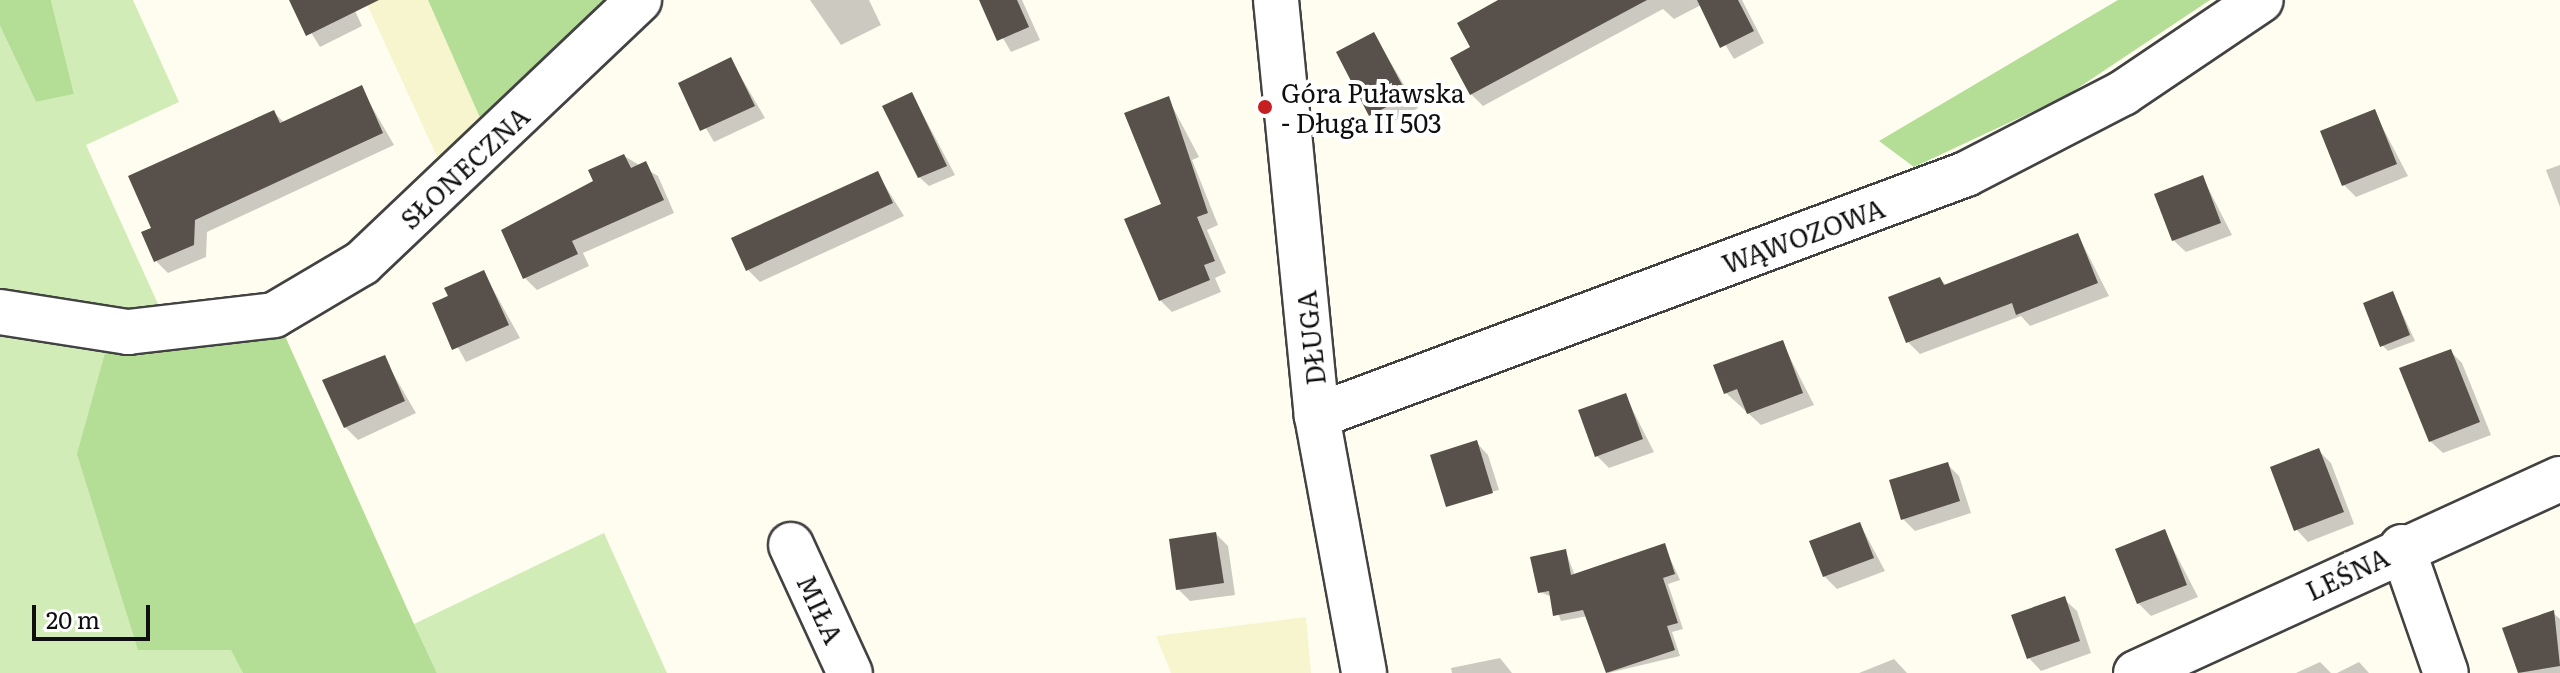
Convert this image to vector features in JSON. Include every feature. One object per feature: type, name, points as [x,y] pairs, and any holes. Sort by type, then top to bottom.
[{"type":"street","name":"SŁONECZNA","points":[[0,312],[128,332],[274,315],[362,263],[639,0]]},
{"type":"street","name":"DŁUGA","points":[[1276,0],[1317,416],[1364,673]]},
{"type":"street","name":"WĄWOZOWA","points":[[1317,416],[1966,174],[2123,93],[2261,0]]},
{"type":"street","name":"LEŚNA","points":[[2136,673],[2402,547],[2560,479]]},
{"type":"street","name":"MIŁA","points":[[791,545],[850,673]]},
{"type":"street","points":[[2402,547],[2446,673]]},
{"type":"shaded area","points":[[365,0],[428,0],[485,129],[444,172]]},
{"type":"shaded area","points":[[1306,617],[1311,673],[1171,673],[1156,636]]},
{"type":"green space","points":[[0,0],[51,0],[74,94],[36,102],[0,26]]},
{"type":"green space","points":[[51,0],[133,0],[179,102],[86,145],[163,315],[0,299],[0,26],[36,102],[74,94]]},
{"type":"green space","points":[[428,0],[608,0],[485,129]]},
{"type":"green space","points":[[2118,0],[2210,0],[2066,96],[1914,167],[1879,141]]},
{"type":"green space","points":[[281,327],[437,673],[243,673],[231,650],[138,650],[77,454],[107,346]]},
{"type":"green space","points":[[0,336],[107,346],[243,673],[0,673]]},
{"type":"green space","points":[[604,533],[667,673],[437,673],[414,624]]},
{"type":"building","points":[[289,0],[379,0],[306,36]]},
{"type":"building","points":[[979,0],[1017,0],[1029,27],[997,41]]},
{"type":"building","points":[[1498,0],[1647,0],[1470,95],[1450,58],[1470,47],[1457,23]]},
{"type":"building","points":[[1697,0],[1738,0],[1754,31],[1720,48]]},
{"type":"building","points":[[1374,32],[1408,96],[1369,116],[1336,52]]},
{"type":"building","points":[[731,57],[755,106],[700,131],[678,83]]},
{"type":"building","points":[[362,85],[383,133],[195,220],[194,245],[154,262],[141,232],[151,228],[128,176],[274,110],[280,123]]},
{"type":"building","points":[[912,92],[947,166],[918,178],[882,106]]},
{"type":"building","points":[[1169,96],[1208,213],[1197,217],[1215,261],[1204,265],[1210,280],[1159,301],[1124,219],[1161,204],[1124,113]]},
{"type":"building","points":[[2375,109],[2397,164],[2342,186],[2320,131]]},
{"type":"building","points":[[624,154],[631,168],[646,161],[664,200],[572,241],[578,254],[523,279],[501,230],[593,181],[588,170]]},
{"type":"building","points":[[878,171],[893,203],[746,271],[731,238]]},
{"type":"building","points":[[2203,175],[2221,223],[2172,241],[2154,194]]},
{"type":"building","points":[[2078,233],[2098,283],[2016,315],[2012,303],[1906,343],[1888,297],[1940,277],[1944,285]]},
{"type":"building","points":[[484,270],[509,325],[452,350],[432,303],[448,296],[444,288]]},
{"type":"building","points":[[2393,291],[2410,335],[2380,347],[2363,303]]},
{"type":"building","points":[[1783,340],[1803,393],[1747,414],[1737,389],[1724,394],[1713,365]]},
{"type":"building","points":[[2451,349],[2480,422],[2429,442],[2399,368]]},
{"type":"building","points":[[385,355],[405,401],[344,428],[322,380]]},
{"type":"building","points":[[1626,393],[1643,439],[1595,457],[1578,410]]},
{"type":"building","points":[[1477,440],[1493,493],[1446,507],[1430,455]]},
{"type":"building","points":[[2319,448],[2344,512],[2294,531],[2270,467]]},
{"type":"building","points":[[1948,462],[1960,501],[1901,520],[1889,480]]},
{"type":"building","points":[[1860,522],[1874,558],[1823,577],[1809,541]]},
{"type":"building","points":[[2165,529],[2187,585],[2137,604],[2115,549]]},
{"type":"building","points":[[1216,532],[1224,583],[1176,590],[1169,539]]},
{"type":"building","points":[[1665,543],[1675,574],[1663,578],[1678,623],[1667,626],[1675,650],[1606,673],[1583,610],[1553,616],[1549,591],[1538,593],[1530,557],[1566,549],[1571,575]]},
{"type":"building","points":[[2065,596],[2080,641],[2027,659],[2011,615]]},
{"type":"building","points":[[2554,610],[2560,666],[2518,673],[2502,628]]},
{"type":"place","name":"Góra Puławska - Długa II 503","points":[[1265,107]]}]
